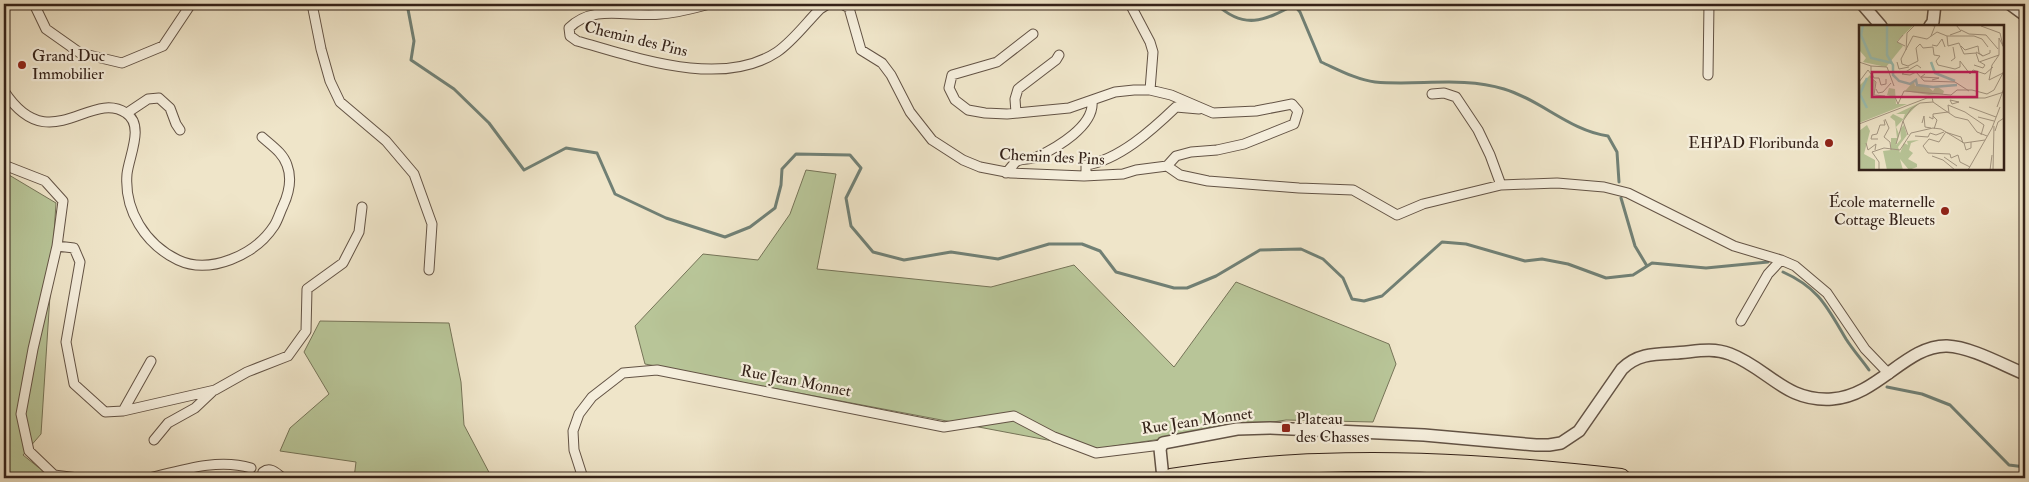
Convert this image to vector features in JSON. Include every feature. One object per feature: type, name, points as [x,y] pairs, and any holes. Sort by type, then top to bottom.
[{"type":"highway","points":[[1172,478],[1222,471],[1318,463],[1402,462],[1481,465],[1622,478]]},
{"type":"street","points":[[34,4],[46,29],[80,53],[122,63],[162,46],[190,4]]},
{"type":"street","points":[[312,4],[321,49],[330,80],[340,102],[386,141],[414,174],[432,224],[429,270]]},
{"type":"street","name":"Chemin des Pins","points":[[710,4],[660,15],[618,12],[590,15],[577,20],[569,28],[570,36],[577,42],[661,64],[706,70],[758,61],[778,51],[820,9],[828,4]]},
{"type":"street","name":"Chemin des Pins","points":[[842,4],[849,8],[861,50],[882,63],[891,74],[910,112],[932,140],[963,160],[980,167],[1006,173],[1086,176],[1123,174],[1136,170],[1167,166]]},
{"type":"street","points":[[1130,4],[1150,42],[1152,52],[1150,90]]},
{"type":"street","points":[[1708,75],[1709,4]]},
{"type":"street","points":[[1714,4],[1714,42]]},
{"type":"street","points":[[1862,4],[1880,25]]},
{"type":"street","points":[[1931,25],[1933,22],[1935,4]]},
{"type":"street","points":[[2010,4],[2025,16]]},
{"type":"street","points":[[1033,34],[997,62],[952,75],[949,88],[955,100],[968,110],[985,114],[1069,108],[1115,92],[1150,90],[1171,95],[1213,113],[1256,111],[1292,104],[1298,111],[1294,124],[1278,132],[1244,144],[1176,156],[1167,166],[1180,175],[1208,181],[1353,190],[1397,215],[1423,204],[1501,185],[1557,183],[1618,189],[1734,246],[1781,260],[1794,266],[1828,293],[1865,349],[1889,374]]},
{"type":"street","points":[[1016,113],[1015,99],[1018,89],[1056,60],[1059,55]]},
{"type":"street","points":[[4,91],[10,101],[30,118],[46,122],[62,121],[109,108],[127,113],[134,123],[134,140],[127,173],[127,190],[130,205],[139,226],[159,248],[178,260],[192,264],[207,266],[242,256],[257,245],[274,226],[288,194],[287,166],[281,153],[262,137]]},
{"type":"street","points":[[1432,94],[1444,93],[1456,97],[1478,130],[1501,185]]},
{"type":"street","points":[[127,113],[148,99],[159,98],[170,108],[180,130]]},
{"type":"street","points":[[1006,173],[1016,162],[1037,157],[1070,138],[1090,116],[1093,108],[1092,101]]},
{"type":"street","points":[[1086,176],[1086,165],[1100,163],[1142,138],[1176,107],[1204,109]]},
{"type":"street","points":[[4,165],[45,181],[63,201],[57,246],[33,349],[21,414],[29,451],[54,475],[78,478]]},
{"type":"street","points":[[154,440],[168,423],[195,408],[215,390],[247,372],[288,356],[306,331],[307,289],[344,263],[359,232],[362,207]]},
{"type":"street","points":[[57,246],[74,248],[80,262],[66,342],[74,384],[105,412],[124,412],[215,390]]},
{"type":"street","points":[[1741,321],[1768,274],[1781,260]]},
{"type":"street","name":"Rue Jean Monnet","points":[[583,478],[574,450],[573,431],[579,414],[592,397],[622,373],[657,370],[944,427],[1014,416],[1054,437],[1096,453],[1161,445],[1167,441],[1227,430],[1278,428],[1424,435],[1536,446],[1549,445],[1561,442],[1578,431],[1630,360],[1654,354],[1706,350],[1729,354],[1739,358],[1800,396],[1833,399],[1853,394],[1889,374],[1920,352],[1933,347],[1948,346],[1976,354],[2025,374]]},
{"type":"street","points":[[124,412],[151,361]]},
{"type":"street","points":[[1161,445],[1161,462],[1164,478]]},
{"type":"street","points":[[150,478],[194,468],[230,464],[259,472],[268,469],[273,470],[283,478]]},
{"type":"green space","points":[[806,170],[836,174],[817,269],[991,287],[1074,265],[1174,367],[1236,282],[1389,344],[1396,364],[1373,422],[1286,420],[1095,449],[645,364],[635,326],[703,254],[758,260],[790,214]]},
{"type":"green space","points":[[4,172],[56,203],[41,434],[23,455],[38,467],[66,478],[4,478]]},
{"type":"green space","points":[[320,321],[449,323],[461,382],[464,425],[492,478],[354,478],[356,462],[280,451],[290,428],[329,394],[304,352]]},
{"type":"waterway","points":[[407,4],[414,41],[411,60],[454,89],[489,123],[524,170],[566,148],[597,153],[615,194],[666,218],[725,237],[750,227],[775,208],[781,185],[782,169],[796,154],[850,155],[861,168],[846,198],[851,226],[873,252],[904,260],[951,252],[998,259],[1049,244],[1082,244],[1100,251],[1116,272],[1174,288],[1187,288],[1216,276],[1260,250],[1301,249],[1323,259],[1343,278],[1352,299],[1364,301],[1382,296],[1442,242],[1466,244],[1525,261],[1542,259],[1568,264],[1606,278],[1633,275],[1652,263],[1706,268],[1768,262]]},
{"type":"waterway","points":[[1216,4],[1226,12],[1245,20],[1264,19],[1294,5],[1300,12],[1321,62],[1361,79],[1391,83],[1472,83],[1488,85],[1518,94],[1568,122],[1594,133],[1608,136],[1617,152],[1619,182]]},
{"type":"waterway","points":[[1621,198],[1635,246],[1647,266]]},
{"type":"waterway","points":[[1783,272],[1814,292],[1869,370]]},
{"type":"waterway","points":[[1887,387],[1922,394],[1950,405],[2009,465],[2025,467]]},
{"type":"place","name":"Grand Duc Immobilier","points":[[22,65]]},
{"type":"place","name":"EHPAD Floribunda","points":[[1829,143]]},
{"type":"place","name":"École maternelle Cottage Bleuets","points":[[1945,211]]},
{"type":"place","name":"Plateau des Chasses","points":[[1286,428]]}]
